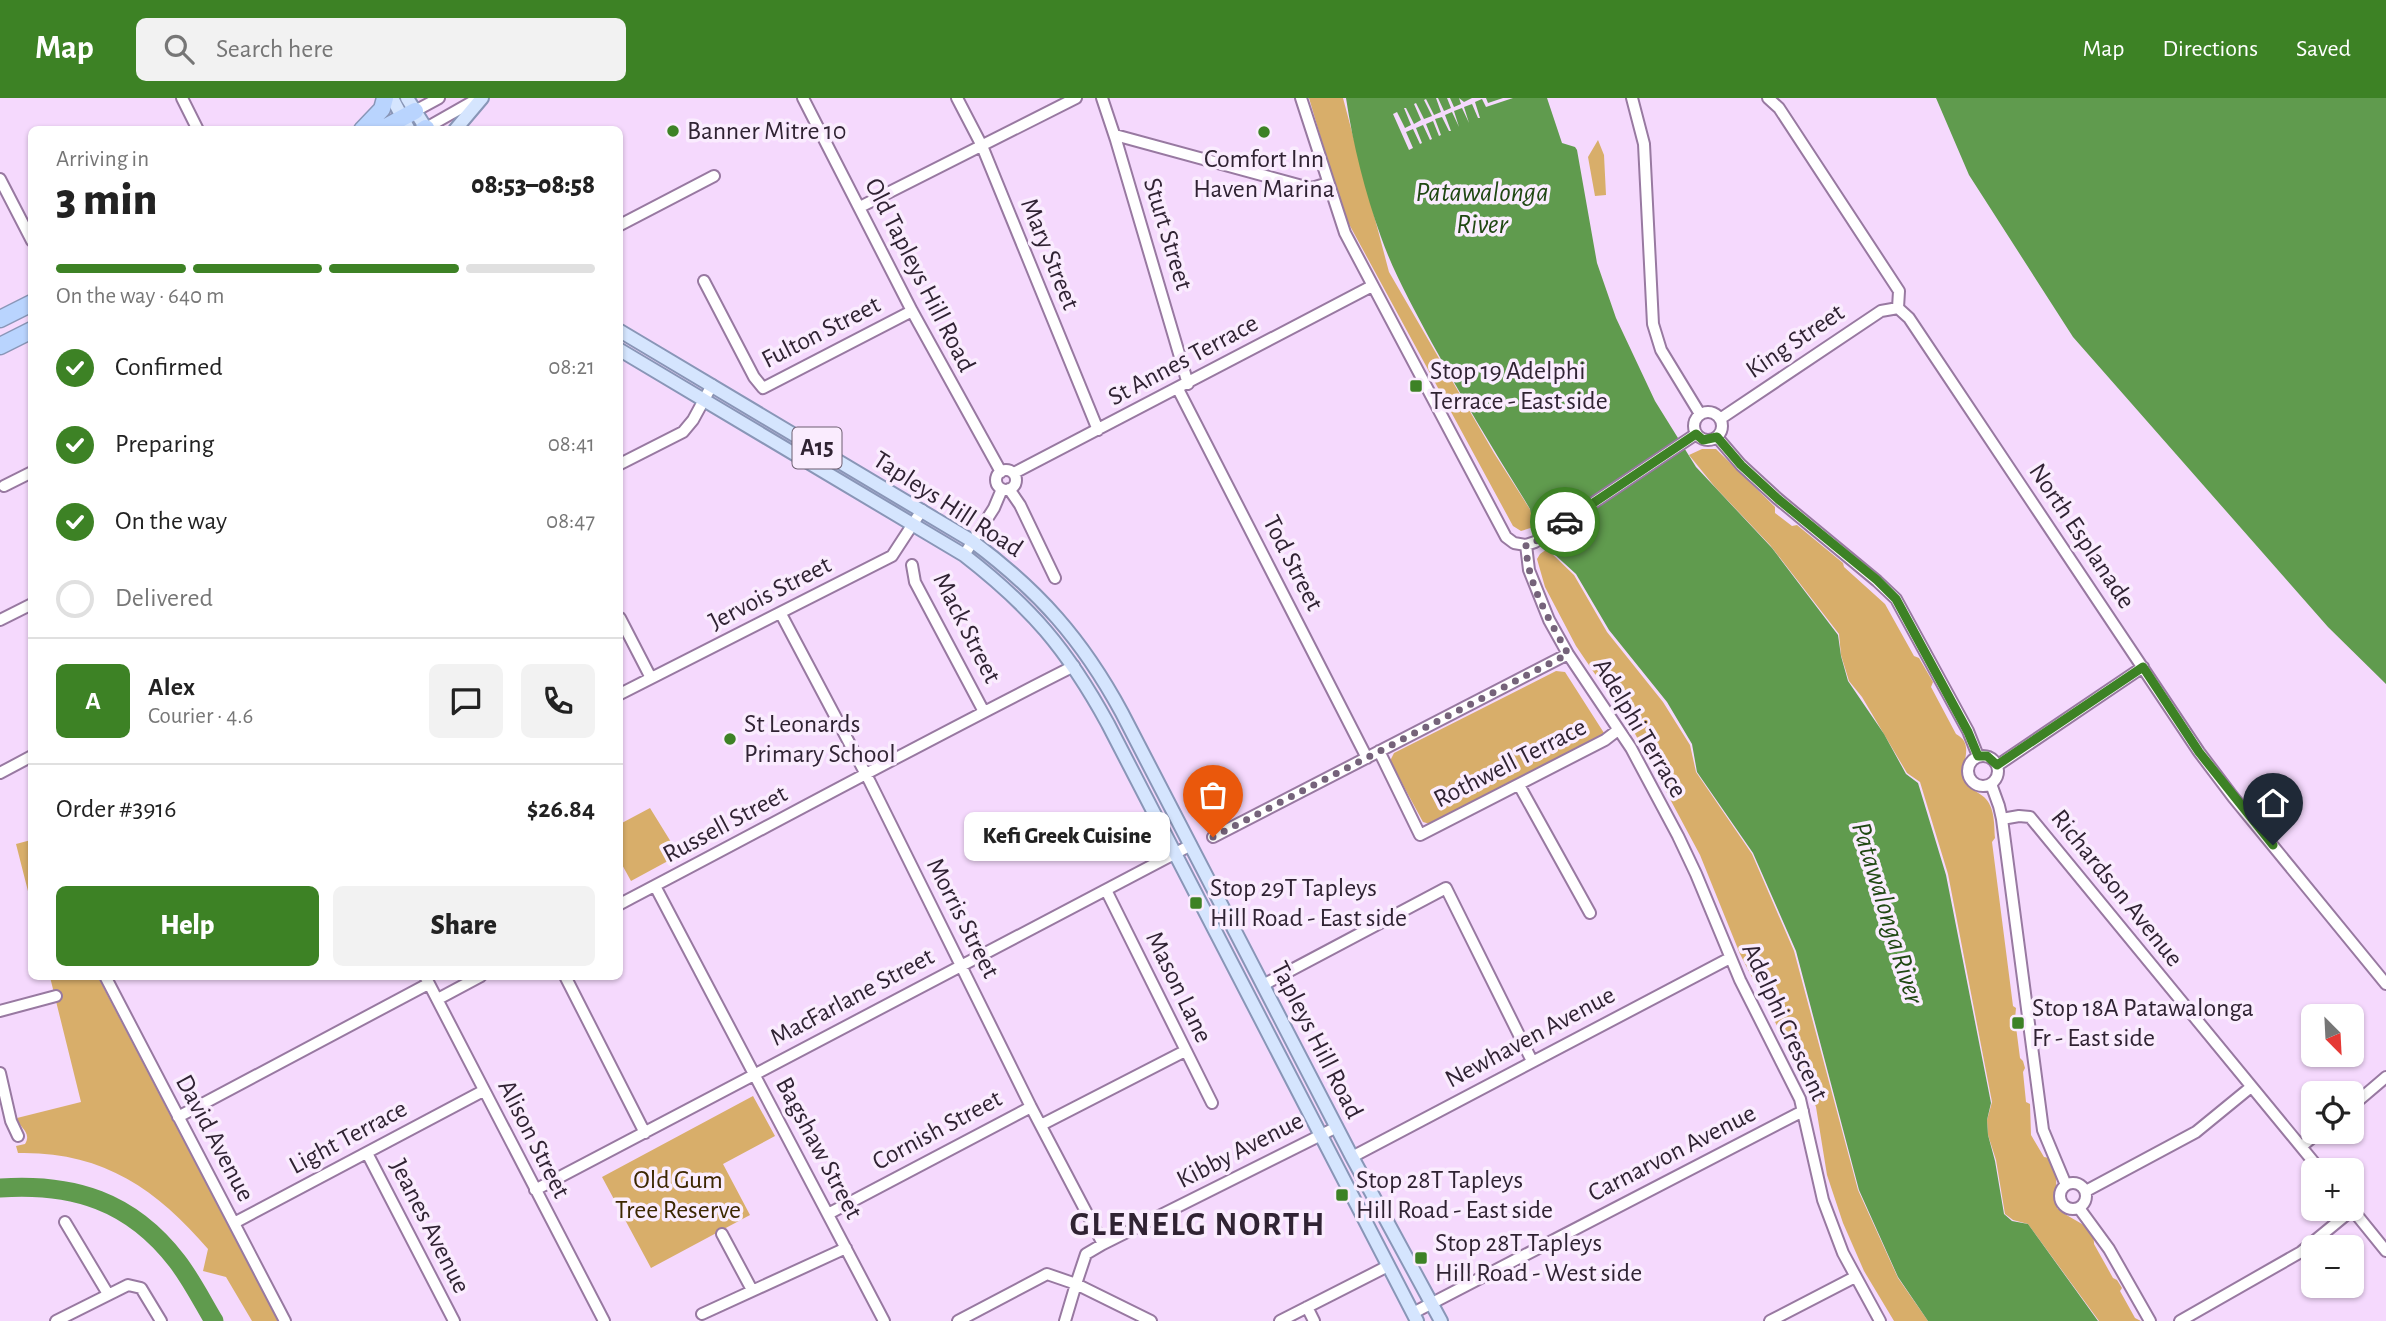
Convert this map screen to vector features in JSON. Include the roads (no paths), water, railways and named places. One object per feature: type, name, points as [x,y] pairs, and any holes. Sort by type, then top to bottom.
[{"type":"highway","points":[[366,126],[382,109],[385,98]]},
{"type":"highway","points":[[387,126],[409,114]]},
{"type":"highway","points":[[0,319],[28,305]]},
{"type":"highway","points":[[0,346],[28,332]]},
{"type":"main road","points":[[392,98],[423,126]]},
{"type":"main road","points":[[458,126],[481,98]]},
{"type":"main road","name":"Tapleys Hill Road","points":[[623,333],[972,541],[1037,594],[1067,627],[1117,703],[1352,1157],[1441,1321]]},
{"type":"main road","name":"Tapleys Hill Road","points":[[623,352],[964,555],[1002,585],[1030,612],[1074,666],[1108,724],[1415,1317]]},
{"type":"street","points":[[182,98],[196,126]]},
{"type":"street","points":[[409,114],[439,98]]},
{"type":"street","points":[[431,126],[481,98]]},
{"type":"street","name":"Old Tapleys Hill Road","points":[[803,98],[912,310],[1001,472]]},
{"type":"street","name":"Mary Street","points":[[957,98],[982,146],[1098,430]]},
{"type":"street","points":[[860,207],[1076,98]]},
{"type":"street","name":"Sturt Street","points":[[1102,98],[1115,135],[1183,386]]},
{"type":"street","points":[[1301,98],[1345,233],[1506,537],[1514,543],[1526,545],[1540,539],[1692,436]]},
{"type":"street","points":[[1632,98],[1644,144],[1653,324],[1661,350],[1700,414]]},
{"type":"street","name":"North Esplanade","points":[[1768,98],[1779,108],[1899,291],[1898,307],[1909,318],[2199,752],[2386,984]]},
{"type":"street","points":[[1115,135],[1306,187],[1328,183]]},
{"type":"street","points":[[623,223],[714,176]]},
{"type":"street","points":[[0,180],[28,233]]},
{"type":"street","name":"Fulton Street","points":[[704,281],[754,377],[763,388],[912,310]]},
{"type":"street","name":"St Annes Terrace","points":[[1014,473],[1372,286]]},
{"type":"street","name":"King Street","points":[[1720,419],[1881,311],[1898,307]]},
{"type":"street","points":[[623,462],[683,432],[712,386]]},
{"type":"street","name":"Tod Street","points":[[1183,386],[1367,758]]},
{"type":"street","points":[[1714,413],[1720,419],[1722,429],[1717,437],[1703,440],[1692,436],[1693,423],[1700,414],[1714,413]]},
{"type":"street","points":[[1717,437],[1741,465],[1778,499],[1877,580],[1896,599],[1968,732],[1978,756]]},
{"type":"street","points":[[964,555],[1005,489],[1016,482],[1014,473],[1009,470],[1001,472],[997,480],[1005,489],[1020,505],[1055,578]]},
{"type":"street","points":[[4,486],[28,474]]},
{"type":"street","name":"Jervois Street","points":[[623,692],[892,556],[922,510]]},
{"type":"street","name":"Adelphi Terrace","points":[[1526,545],[1529,570],[1537,593],[1568,654],[1630,748],[1689,859]]},
{"type":"street","name":"Mack Street","points":[[912,565],[915,582],[984,710]]},
{"type":"street","points":[[0,620],[28,606]]},
{"type":"street","name":"Morris Street","points":[[781,614],[866,775],[1031,1107],[1103,1244]]},
{"type":"street","points":[[623,624],[650,678]]},
{"type":"street","points":[[1213,837],[1568,654]]},
{"type":"street","name":"Russell Street","points":[[623,899],[655,886],[984,710],[1074,666]]},
{"type":"street","points":[[1997,765],[2143,667]]},
{"type":"street","name":"Rothwell Terrace","points":[[1379,751],[1420,835],[1605,740],[1618,730]]},
{"type":"street","points":[[1978,756],[1987,756],[1997,765],[1997,778],[1991,784],[1976,785],[1969,777],[1970,762],[1978,756]]},
{"type":"street","points":[[0,773],[28,758]]},
{"type":"street","points":[[1991,784],[2002,819],[2043,1130],[2066,1185]]},
{"type":"street","points":[[1519,785],[1590,913]]},
{"type":"street","name":"Richardson Avenue","points":[[2002,819],[2030,817],[2311,1158]]},
{"type":"street","name":"MacFarlane Street","points":[[535,1191],[1191,845]]},
{"type":"street","name":"Adelphi Crescent","points":[[1689,859],[1730,958],[1800,1099],[1823,1200],[1855,1277],[1881,1321]]},
{"type":"street","name":"Bagshaw Street","points":[[655,886],[884,1321]]},
{"type":"street","points":[[1263,985],[1446,888],[1532,1061]]},
{"type":"street","name":"Mason Lane","points":[[1106,890],[1212,1103]]},
{"type":"street","name":"Newhaven Avenue","points":[[1352,1157],[1730,958]]},
{"type":"street","name":"David Avenue","points":[[107,980],[285,1321]]},
{"type":"street","points":[[178,1117],[427,980]]},
{"type":"street","name":"Alison Street","points":[[427,980],[604,1321]]},
{"type":"street","points":[[438,999],[474,980]]},
{"type":"street","points":[[567,980],[645,1133]]},
{"type":"street","points":[[0,1011],[56,996]]},
{"type":"street","name":"Cornish Street","points":[[1041,1125],[1185,1051]]},
{"type":"street","points":[[0,1073],[11,1121],[18,1136]]},
{"type":"street","points":[[2364,1096],[2386,1077]]},
{"type":"street","points":[[2086,1191],[2196,1132],[2251,1087]]},
{"type":"street","name":"Light Terrace","points":[[234,1223],[483,1091]]},
{"type":"street","name":"Cornish Street","points":[[828,1214],[1031,1107]]},
{"type":"street","name":"Carnarvon Avenue","points":[[1415,1317],[1432,1304],[1803,1111]]},
{"type":"street","name":"Kibby Avenue","points":[[1065,1321],[1086,1254],[1337,1127]]},
{"type":"street","name":"Jeanes Avenue","points":[[367,1153],[454,1321]]},
{"type":"street","points":[[2078,1183],[2086,1191],[2086,1199],[2079,1208],[2067,1208],[2062,1202],[2061,1191],[2066,1185],[2078,1183]]},
{"type":"street","points":[[2079,1208],[2109,1249],[2150,1321]]},
{"type":"street","points":[[2180,1321],[2301,1252],[2339,1221]]},
{"type":"street","points":[[2361,1221],[2386,1251]]},
{"type":"street","points":[[65,1222],[108,1294]]},
{"type":"street","points":[[722,1234],[752,1290]]},
{"type":"street","points":[[702,1314],[846,1248]]},
{"type":"street","points":[[1280,1321],[1388,1266]]},
{"type":"street","points":[[958,1321],[1047,1274],[1076,1284],[1151,1321]]},
{"type":"street","points":[[1770,1321],[1855,1277]]},
{"type":"street","points":[[56,1321],[128,1285],[141,1288],[161,1321]]},
{"type":"street","points":[[1307,1307],[1314,1321]]},
{"type":"water","name":"Patawalonga River","points":[[1346,98],[1547,98],[1562,143],[1577,150],[1597,263],[1616,318],[1655,401],[1696,467],[1772,548],[1838,635],[1848,681],[1884,734],[1906,774],[1918,783],[1946,875],[1991,1103],[1987,1120],[1988,1135],[2004,1214],[2012,1221],[2028,1224],[2098,1321],[1928,1321],[1898,1277],[1859,1190],[1796,951],[1753,853],[1697,772],[1692,744],[1667,702],[1609,630],[1576,574],[1553,553],[1432,343],[1398,278],[1381,237],[1360,168]]},
{"type":"water","points":[[1936,98],[2386,98],[2386,684],[2328,627],[2073,337],[1969,175]]},
{"type":"waterway","points":[[0,1188],[27,1187],[76,1193],[120,1210],[159,1240],[177,1261],[214,1321]]},
{"type":"place","name":"Banner Mitre 10","points":[[673,131]]},
{"type":"place","name":"Comfort Inn Haven Marina","points":[[1264,132]]},
{"type":"place","name":"Stop 19 Adelphi Terrace - East side","points":[[1416,386]]},
{"type":"place","name":"St Leonards Primary School","points":[[730,739]]},
{"type":"place","name":"Kefi Greek Cuisine","points":[[1213,837]]},
{"type":"place","name":"Stop 29T Tapleys Hill Road - East side","points":[[1196,903]]},
{"type":"place","name":"Stop 18A Patawalonga Fr - East side","points":[[2018,1023]]},
{"type":"place","name":"Stop 28T Tapleys Hill Road - East side","points":[[1342,1195]]},
{"type":"place","name":"Stop 28T Tapleys Hill Road - West side","points":[[1421,1258]]},
{"type":"district","name":"GLENELG NORTH","points":[[1198,1225]]},
{"type":"park label","name":"Old Gum Tree Reserve","points":[[678,1195]]}]
